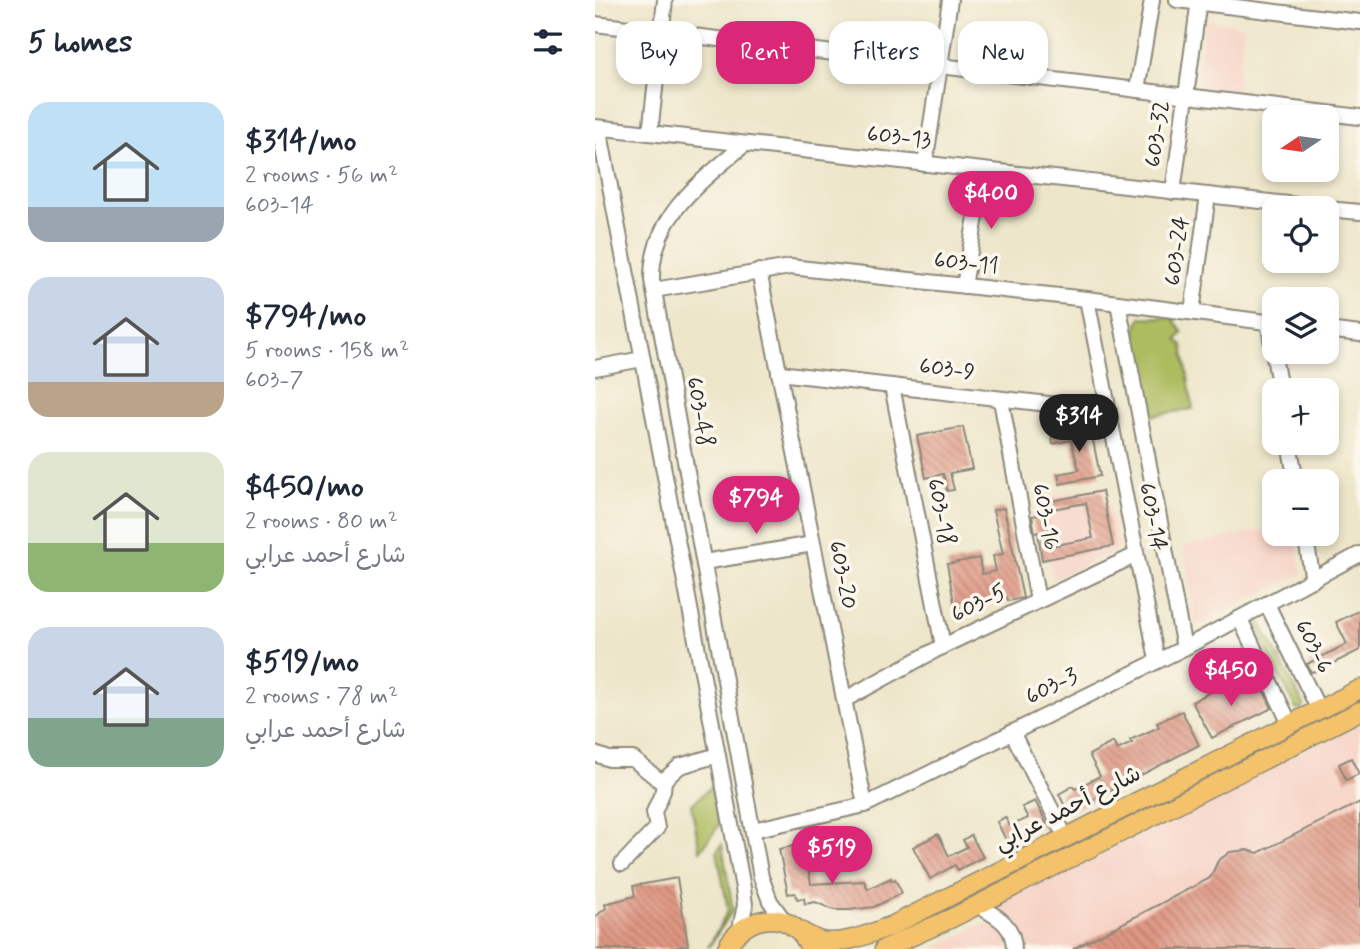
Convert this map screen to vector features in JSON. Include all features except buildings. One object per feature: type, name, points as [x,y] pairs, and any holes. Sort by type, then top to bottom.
[{"type":"main road","name":"شارع أحمد عرابي","points":[[788,924],[829,942],[862,936],[891,926],[1360,689]]},
{"type":"main road","name":"شارع أحمد عرابي","points":[[887,949],[1360,711]]},
{"type":"main road","points":[[726,949],[740,929],[760,920],[788,924],[802,934],[810,949]]},
{"type":"street","points":[[663,21],[665,0]]},
{"type":"street","points":[[944,40],[950,0]]},
{"type":"street","points":[[1137,90],[1152,0]]},
{"type":"street","points":[[1177,0],[1360,22]]},
{"type":"street","name":"603-32","points":[[1173,191],[1199,1]]},
{"type":"street","points":[[595,24],[616,27]]},
{"type":"street","points":[[702,37],[829,52]]},
{"type":"street","points":[[944,66],[1360,117]]},
{"type":"street","points":[[650,133],[656,84]]},
{"type":"street","points":[[925,164],[937,84]]},
{"type":"street","name":"603-13","points":[[597,127],[1262,201]]},
{"type":"street","name":"603-48","points":[[597,127],[744,897],[740,929]]},
{"type":"street","name":"603-48","points":[[744,144],[696,187],[668,218],[653,258],[654,290],[765,889],[788,924]]},
{"type":"street","points":[[964,286],[984,170]]},
{"type":"street","name":"603-24","points":[[1192,312],[1209,195]]},
{"type":"street","name":"603-13","points":[[1339,210],[1360,212]]},
{"type":"street","name":"603-11","points":[[654,290],[790,267],[1262,321]]},
{"type":"street","name":"603-20","points":[[759,271],[865,805]]},
{"type":"street","name":"603-14","points":[[1087,299],[1157,660]]},
{"type":"street","name":"603-14","points":[[1118,303],[1184,648]]},
{"type":"street","points":[[636,324],[659,320]]},
{"type":"street","points":[[1339,331],[1360,334]]},
{"type":"street","points":[[595,368],[642,359]]},
{"type":"street","name":"603-9","points":[[779,373],[1109,411]]},
{"type":"street","name":"603-18","points":[[892,386],[943,646]]},
{"type":"street","name":"603-16","points":[[1001,400],[1038,601]]},
{"type":"street","points":[[704,562],[813,544]]},
{"type":"street","points":[[1307,546],[1313,580]]},
{"type":"street","name":"603-5","points":[[844,700],[943,646],[1136,555]]},
{"type":"street","name":"603-3","points":[[753,830],[865,805],[1184,648],[1360,555]]},
{"type":"street","points":[[689,605],[711,600]]},
{"type":"street","name":"603-6","points":[[1266,604],[1319,710]]},
{"type":"street","points":[[1240,619],[1290,724]]},
{"type":"street","points":[[1012,732],[1066,838]]},
{"type":"street","points":[[595,754],[609,759],[633,759],[659,780],[664,780]]},
{"type":"street","points":[[622,864],[657,828],[654,809],[663,791],[664,780],[680,766],[718,755]]},
{"type":"street","points":[[977,905],[1006,923],[1012,935],[1014,949]]},
{"type":"shaded area","points":[[1205,19],[1244,26],[1236,93],[1197,86]]},
{"type":"shaded area","points":[[1104,487],[1119,549],[1053,579],[1037,500]]},
{"type":"shaded area","points":[[1262,530],[1262,546],[1297,546],[1302,574],[1195,626],[1184,546]]},
{"type":"shaded area","points":[[1360,721],[1360,949],[1022,949],[1022,940],[997,904]]},
{"type":"shaded area","points":[[986,924],[1006,933],[1008,949],[934,949],[975,927]]},
{"type":"green space","points":[[1141,317],[1173,318],[1183,333],[1177,340],[1183,345],[1193,409],[1149,416],[1135,332]]},
{"type":"green space","points":[[1260,622],[1304,705],[1303,709],[1296,709],[1256,628]]},
{"type":"green space","points":[[711,787],[719,825],[700,851],[691,805]]},
{"type":"green space","points":[[722,844],[733,910],[708,948],[728,910],[717,851]]}]
